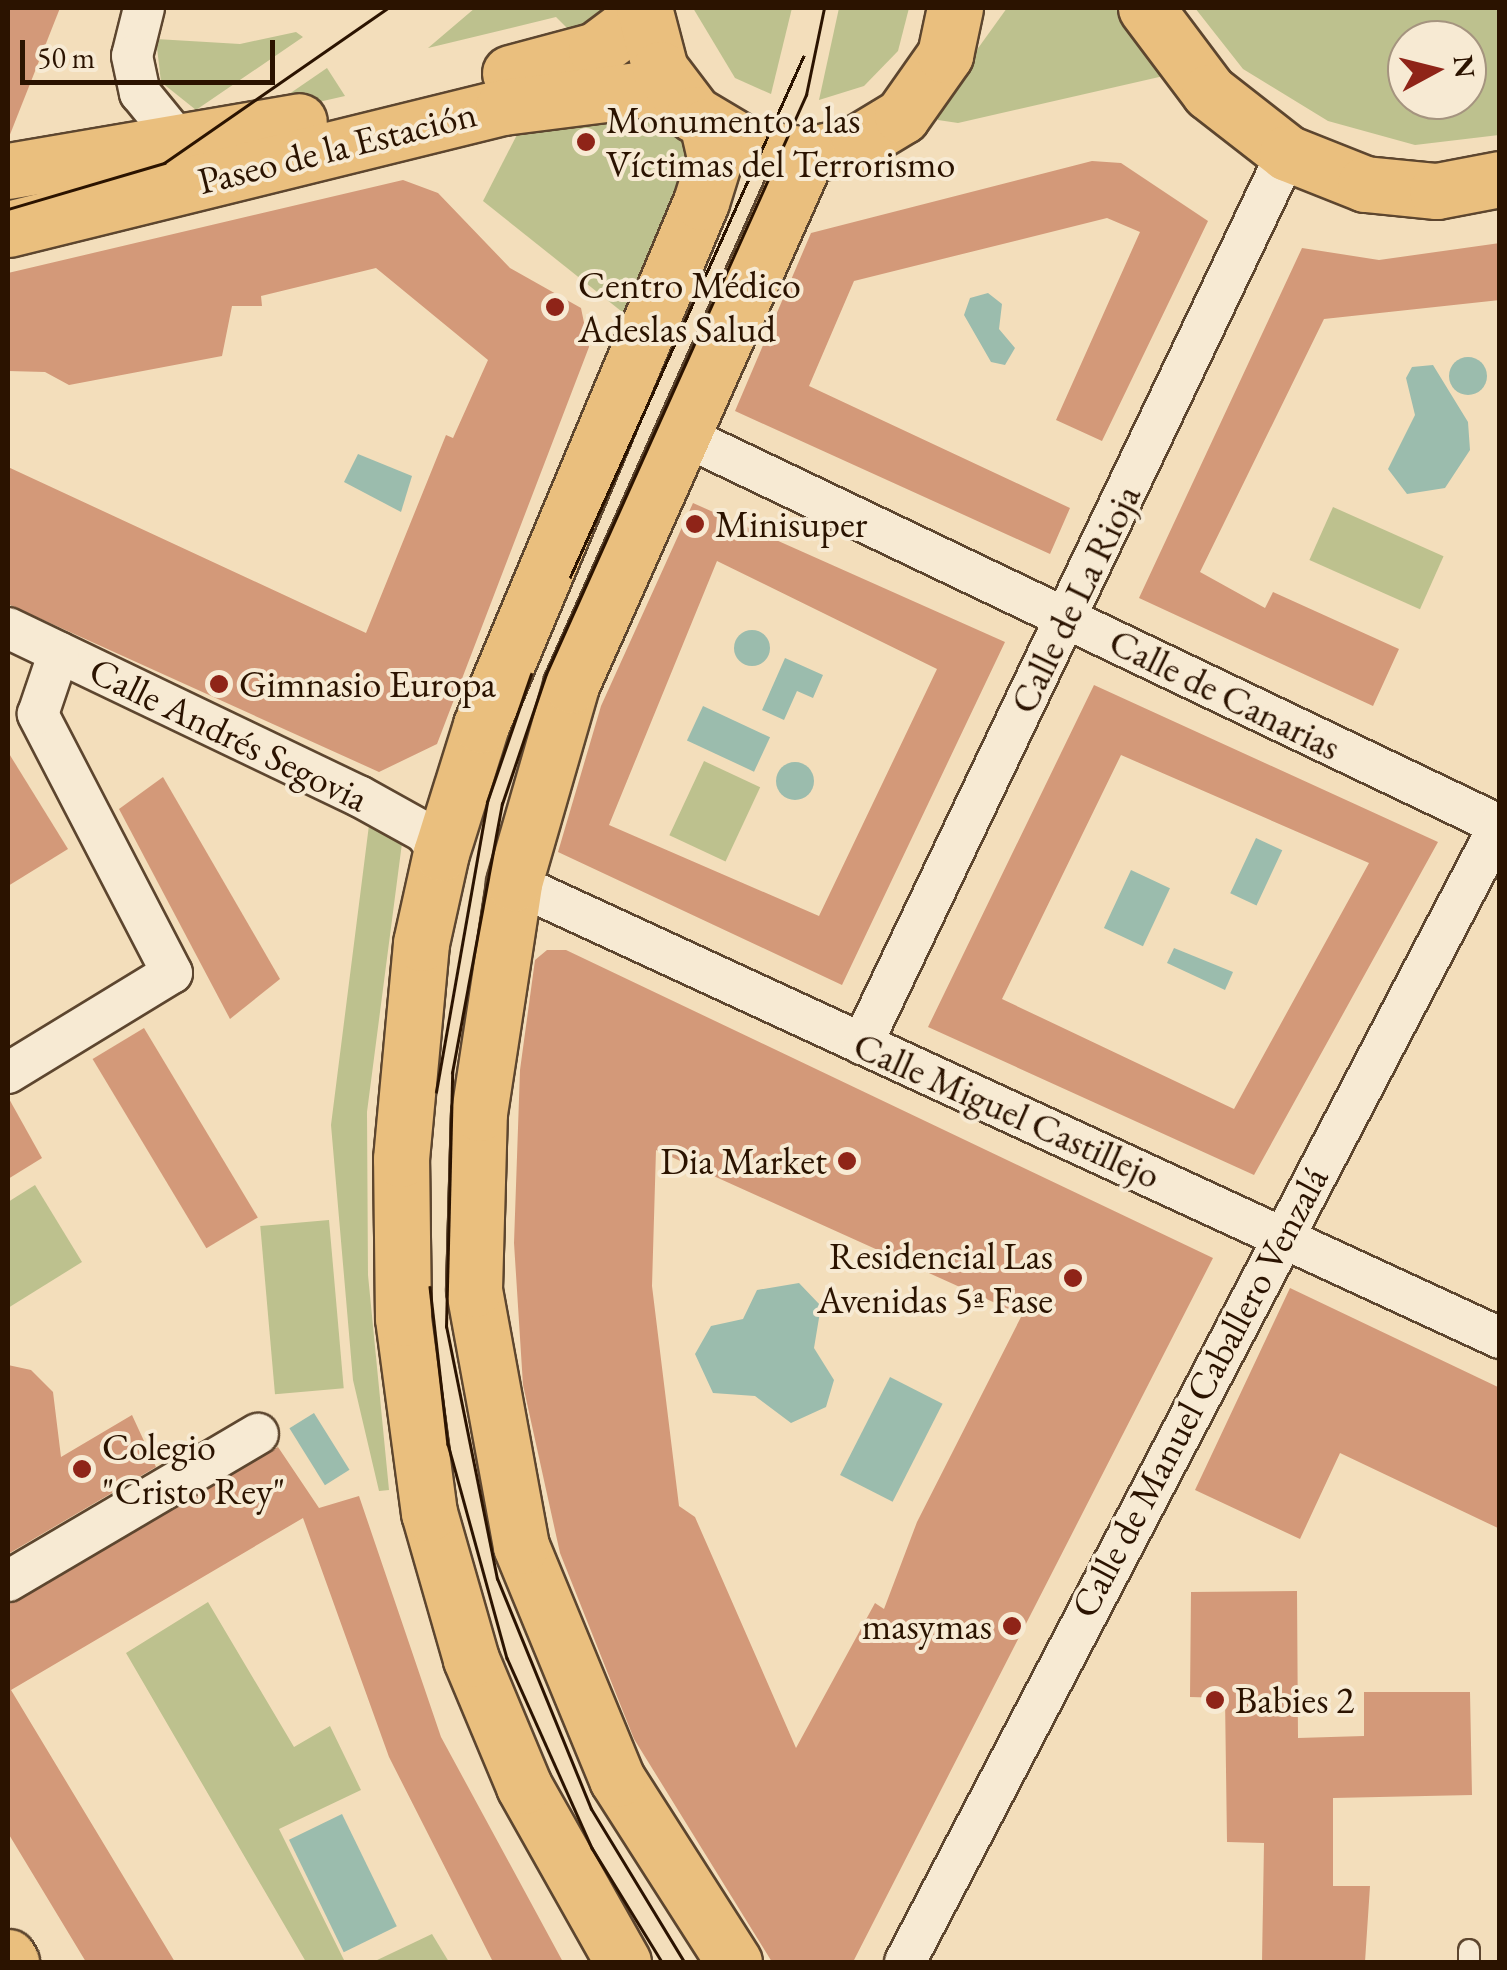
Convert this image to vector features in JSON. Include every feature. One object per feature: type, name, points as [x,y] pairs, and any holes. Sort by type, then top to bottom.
[{"type":"main road","points":[[644,11],[669,86],[708,126],[748,146],[806,155],[854,145],[902,116],[945,56],[955,8]]},
{"type":"main road","points":[[1146,8],[1209,92],[1287,153],[1365,184],[1437,192],[1500,179]]},
{"type":"main road","name":"Paseo de la Estación","points":[[8,171],[175,136],[220,136],[434,94],[596,50],[644,11]]},
{"type":"main road","name":"Paseo de la Estación","points":[[8,228],[502,106],[669,86]]},
{"type":"main road","points":[[623,1962],[524,1786],[471,1659],[429,1513],[403,1318],[401,1158],[421,942],[441,853],[489,707],[700,202],[716,157],[708,126]]},
{"type":"main road","points":[[734,1962],[617,1779],[558,1652],[497,1450],[474,1290],[478,1113],[514,882],[571,685],[806,155]]},
{"type":"street","points":[[144,8],[132,56],[140,93],[175,136]]},
{"type":"street","name":"Calle de La Rioja","points":[[862,1044],[1287,153]]},
{"type":"street","name":"Calle de Canarias","points":[[680,434],[1499,825]]},
{"type":"street","name":"Calle Andrés Segovia","points":[[8,628],[359,796],[424,832],[441,853]]},
{"type":"street","points":[[8,1073],[172,973],[38,714],[59,652]]},
{"type":"street","name":"Calle de Manuel Caballero Venzalá","points":[[905,1962],[1279,1235],[1499,825]]},
{"type":"street","name":"Calle Miguel Castillejo","points":[[514,882],[1500,1338]]},
{"type":"street","points":[[8,1581],[258,1434]]},
{"type":"green space","points":[[475,8],[617,8],[574,35],[556,17],[428,48]]},
{"type":"green space","points":[[693,8],[792,8],[771,94],[735,78]]},
{"type":"green space","points":[[839,8],[909,8],[898,51],[864,86],[819,100]]},
{"type":"green space","points":[[1007,8],[1118,8],[1168,75],[958,123],[938,120],[935,108]]},
{"type":"green space","points":[[1195,8],[1499,8],[1499,135],[1415,145],[1328,121],[1243,69]]},
{"type":"green space","points":[[296,32],[303,37],[196,110],[161,82],[156,39],[240,44]]},
{"type":"green space","points":[[327,68],[345,96],[257,116]]},
{"type":"green space","points":[[673,109],[696,150],[626,315],[483,201],[524,121]]},
{"type":"green space","points":[[1333,507],[1444,556],[1420,609],[1309,560]]},
{"type":"green space","points":[[704,761],[760,787],[726,862],[669,835]]},
{"type":"green space","points":[[369,825],[402,843],[367,1112],[368,1275],[389,1490],[379,1491],[353,1380],[331,1125]]},
{"type":"green space","points":[[35,1185],[82,1262],[8,1308],[8,1202]]},
{"type":"green space","points":[[329,1220],[344,1388],[275,1394],[260,1226]]},
{"type":"green space","points":[[208,1602],[294,1747],[330,1726],[361,1790],[279,1829],[345,1962],[306,1962],[126,1653]]},
{"type":"green space","points":[[432,1934],[449,1962],[373,1962]]},
{"type":"shaded area","points":[[988,293],[1002,304],[999,329],[1015,348],[1005,365],[991,362],[964,315],[970,298]]},
{"type":"shaded area","points":[[1468,357],[1481,363],[1487,376],[1481,389],[1468,395],[1455,389],[1449,376],[1455,363]]},
{"type":"shaded area","points":[[1433,365],[1468,422],[1470,450],[1445,488],[1407,494],[1388,469],[1415,415],[1406,378],[1412,367]]},
{"type":"shaded area","points":[[358,454],[412,476],[401,512],[344,482]]},
{"type":"shaded area","points":[[752,630],[765,635],[770,648],[765,661],[752,666],[739,661],[734,648],[739,635]]},
{"type":"shaded area","points":[[785,658],[823,675],[813,698],[797,691],[784,720],[762,710]]},
{"type":"shaded area","points":[[703,706],[770,737],[754,772],[687,740]]},
{"type":"shaded area","points":[[795,762],[808,768],[814,781],[808,794],[795,800],[782,794],[776,781],[782,768]]},
{"type":"shaded area","points":[[1256,838],[1282,850],[1257,906],[1230,893]]},
{"type":"shaded area","points":[[1131,870],[1170,888],[1143,946],[1104,928]]},
{"type":"shaded area","points":[[1174,948],[1233,972],[1225,990],[1167,963]]},
{"type":"shaded area","points":[[799,1283],[821,1306],[814,1348],[834,1380],[826,1407],[791,1423],[755,1396],[713,1393],[695,1354],[711,1326],[743,1319],[757,1290]]},
{"type":"shaded area","points":[[890,1377],[943,1404],[893,1502],[840,1475]]},
{"type":"shaded area","points":[[314,1413],[350,1470],[325,1485],[289,1428]]},
{"type":"shaded area","points":[[342,1814],[397,1926],[344,1952],[289,1840]]},
{"type":"building","points":[[8,8],[60,8],[9,137],[8,136]]},
{"type":"building","points":[[1092,161],[1121,163],[1208,221],[1102,441],[1056,420],[1140,232],[1107,218],[854,281],[809,386],[1070,508],[1050,554],[735,411],[811,233]]},
{"type":"building","points":[[403,180],[438,193],[510,268],[581,308],[589,347],[437,744],[379,772],[8,604],[8,467],[366,633],[446,435],[453,438],[488,360],[376,268],[261,296],[262,306],[232,306],[222,356],[69,385],[45,372],[8,371],[8,273]]},
{"type":"building","points":[[1500,243],[1500,300],[1324,319],[1200,572],[1265,608],[1273,592],[1399,649],[1373,706],[1139,598],[1302,248],[1379,260]]},
{"type":"building","points":[[693,503],[1005,642],[842,985],[558,852],[601,706]],"holes":[[[717,561],[937,669],[819,916],[609,825]]]},
{"type":"building","points":[[1094,685],[1438,842],[1254,1175],[928,1027]],"holes":[[[1121,755],[1369,863],[1234,1109],[1002,999]]]},
{"type":"building","points":[[8,752],[68,849],[8,886]]},
{"type":"building","points":[[163,777],[280,979],[230,1019],[119,809]]},
{"type":"building","points":[[547,950],[566,950],[1213,1258],[853,1962],[772,1962],[634,1739],[560,1553],[523,1385],[514,1243],[520,1070],[535,960]],"holes":[[[656,1150],[1022,1315],[917,1522],[884,1609],[875,1603],[796,1748],[695,1517],[679,1506],[652,1286]]]},
{"type":"building","points":[[144,1028],[258,1217],[206,1248],[93,1059]]},
{"type":"building","points":[[8,1097],[42,1158],[8,1179]]},
{"type":"building","points":[[1290,1288],[1500,1388],[1500,1529],[1340,1453],[1300,1539],[1195,1490]]},
{"type":"building","name":"Colegio \"Cristo Rey\"","points":[[8,1365],[31,1370],[53,1392],[61,1457],[132,1415],[156,1467],[8,1554]]},
{"type":"building","points":[[278,1447],[319,1508],[359,1496],[441,1737],[563,1962],[493,1962],[389,1757],[303,1518],[11,1690],[175,1962],[86,1962],[8,1833],[8,1605]]},
{"type":"building","points":[[1297,1591],[1298,1738],[1364,1736],[1364,1692],[1470,1692],[1472,1795],[1333,1798],[1333,1886],[1370,1886],[1365,1962],[1262,1962],[1264,1843],[1227,1842],[1225,1698],[1190,1697],[1191,1592]]},
{"type":"tram line","points":[[8,209],[164,163],[388,8]]},
{"type":"tram line","points":[[684,1962],[591,1809],[497,1579],[446,1327],[452,1073],[502,804],[546,674],[806,95],[824,8]]},
{"type":"tram line","points":[[570,577],[803,57]]},
{"type":"tram line","points":[[436,1092],[487,802],[531,674]]},
{"type":"tram line","points":[[430,1287],[448,1444],[507,1658],[592,1848],[662,1962]]},
{"type":"place","name":"Monumento a las Víctimas del Terrorismo","points":[[586,142]]},
{"type":"place","name":"Centro Médico Adeslas Salud","points":[[555,307]]},
{"type":"place","name":"Minisuper","points":[[695,524]]},
{"type":"place","name":"Gimnasio Europa","points":[[219,684]]},
{"type":"place","name":"Dia Market","points":[[847,1161]]},
{"type":"place","name":"Residencial Las Avenidas 5ª Fase","points":[[1073,1278]]},
{"type":"place","name":"Colegio \"Cristo Rey\"","points":[[82,1469]]},
{"type":"place","name":"masymas","points":[[1012,1626]]},
{"type":"place","name":"Babies 2","points":[[1215,1700]]}]
